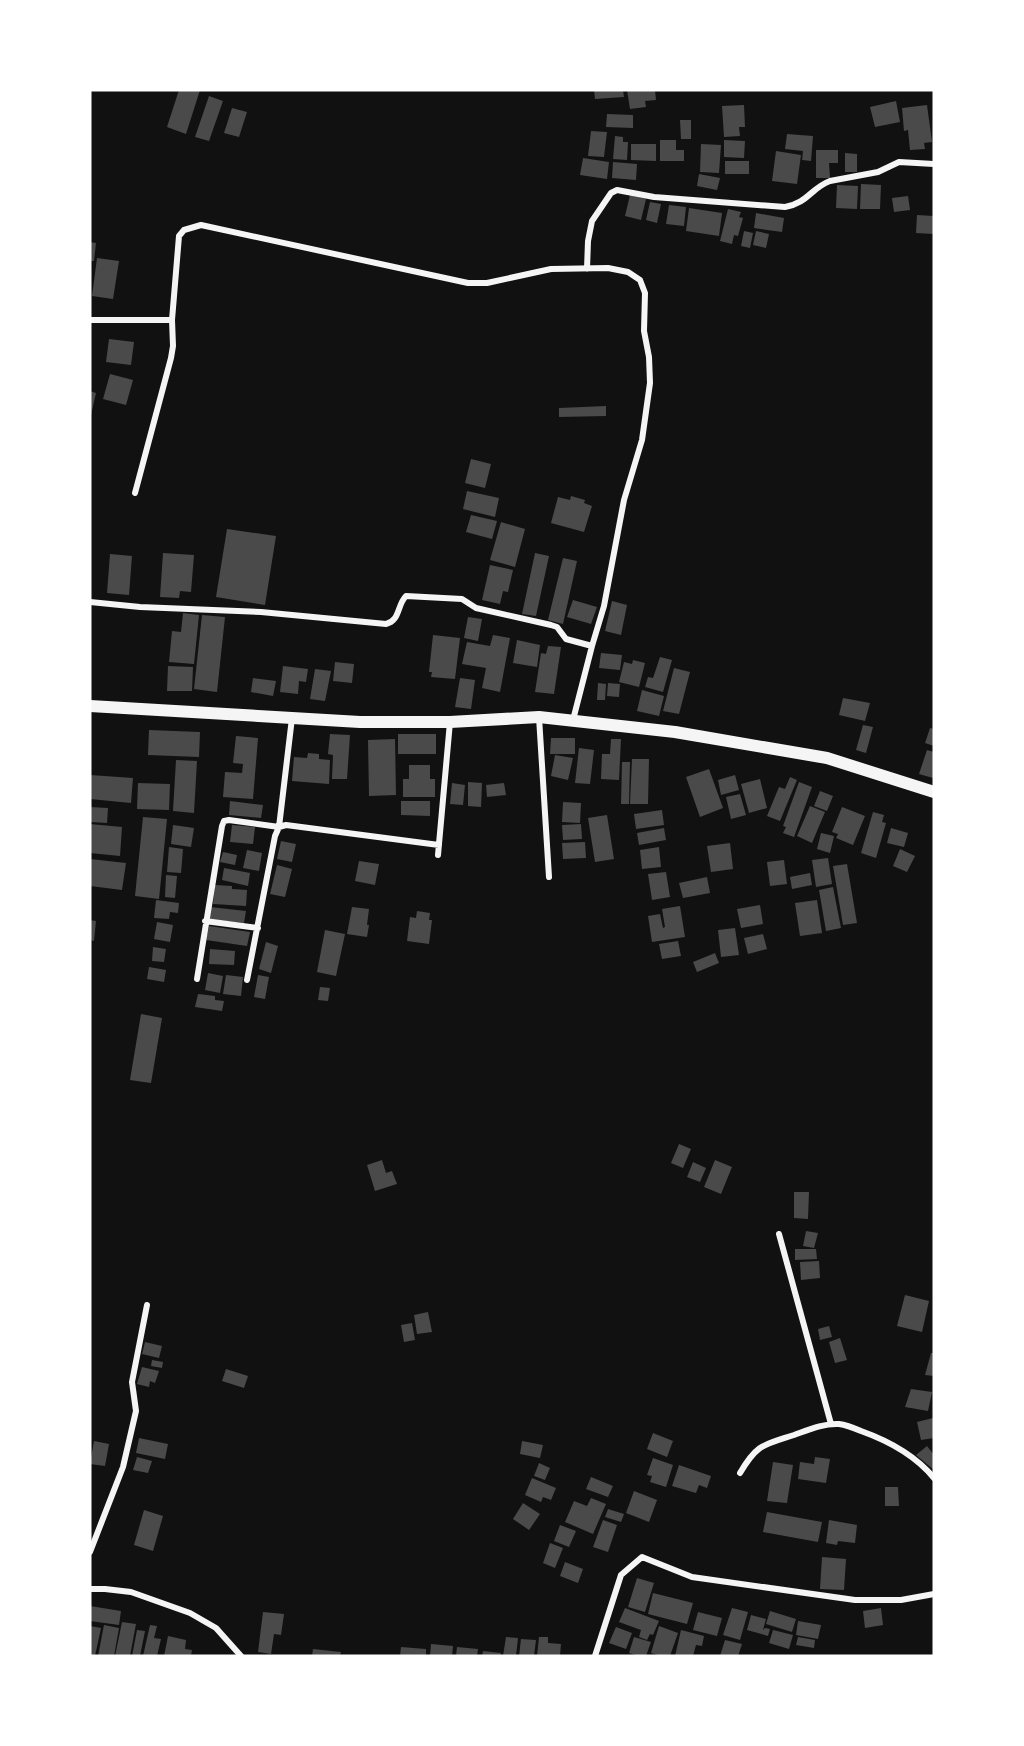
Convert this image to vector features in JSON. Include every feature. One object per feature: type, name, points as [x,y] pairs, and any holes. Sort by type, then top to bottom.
[{"type":"main road","points":[[90,706],[360,722],[450,722],[538,717],[675,732],[827,758],[934,792]]},
{"type":"street","points":[[587,266],[588,240],[592,221],[611,193],[617,190],[654,197],[785,207],[804,201],[823,184],[830,181],[878,172],[899,162],[934,164]]},
{"type":"street","points":[[135,493],[171,358],[179,236],[184,230],[201,225],[468,283],[487,283],[551,269],[587,266],[628,272],[640,280],[645,293],[644,331],[649,357],[650,383],[642,440],[624,501],[604,606],[573,721]]},
{"type":"street","points":[[90,320],[172,320]]},
{"type":"street","points":[[90,602],[140,607],[261,612],[390,624],[395,619],[401,601],[406,596],[462,599],[476,608],[557,627],[566,639],[592,646]]},
{"type":"street","points":[[538,717],[549,877]]},
{"type":"street","points":[[247,980],[275,836],[279,827],[292,718]]},
{"type":"street","points":[[438,855],[450,722]]},
{"type":"street","points":[[197,979],[205,921],[224,821],[279,827],[286,825],[439,845]]},
{"type":"street","points":[[205,921],[258,928]]},
{"type":"street","points":[[779,1234],[831,1424]]},
{"type":"street","points":[[90,1552],[126,1456],[136,1411],[132,1382],[147,1305]]},
{"type":"street","points":[[740,1473],[751,1455],[762,1446],[831,1424],[849,1426],[896,1446],[912,1457],[934,1478]]},
{"type":"street","points":[[595,1656],[621,1575],[642,1557],[692,1577],[855,1600],[901,1600],[934,1594]]},
{"type":"street","points":[[90,1589],[131,1593],[190,1613],[216,1628],[241,1656]]},
{"type":"building","points":[[179,90],[200,90],[186,134],[167,127]]},
{"type":"building","points":[[594,90],[623,90],[624,97],[595,99]]},
{"type":"building","points":[[627,90],[655,90],[656,100],[645,101],[646,107],[630,109]]},
{"type":"building","points":[[209,96],[223,101],[209,141],[195,137]]},
{"type":"building","points":[[896,101],[900,122],[875,127],[870,107]]},
{"type":"building","points":[[744,105],[745,127],[739,127],[740,136],[724,137],[722,106]]},
{"type":"building","points":[[927,105],[932,142],[924,143],[925,149],[910,150],[908,130],[904,131],[902,108]]},
{"type":"building","points":[[232,108],[247,112],[239,137],[224,133]]},
{"type":"building","points":[[607,114],[633,115],[633,128],[606,127]]},
{"type":"building","points":[[680,120],[691,120],[691,139],[681,139]]},
{"type":"building","points":[[591,131],[607,132],[604,157],[588,156]]},
{"type":"building","points":[[787,134],[813,136],[811,161],[802,160],[803,151],[785,149]]},
{"type":"building","points":[[615,136],[623,137],[623,142],[628,142],[627,160],[613,159]]},
{"type":"building","points":[[660,140],[676,140],[676,150],[684,150],[684,161],[660,161]]},
{"type":"building","points":[[724,140],[745,141],[744,158],[724,157]]},
{"type":"building","points":[[631,144],[656,144],[656,161],[631,160]]},
{"type":"building","points":[[701,144],[721,145],[719,173],[700,172]]},
{"type":"building","points":[[816,150],[838,150],[838,163],[829,163],[830,178],[816,178]]},
{"type":"building","points":[[776,151],[801,155],[797,184],[772,181]]},
{"type":"building","points":[[845,153],[857,154],[857,172],[845,172]]},
{"type":"building","points":[[583,158],[609,162],[607,179],[580,175]]},
{"type":"building","points":[[725,161],[749,161],[749,174],[725,174]]},
{"type":"building","points":[[613,162],[637,164],[636,180],[612,178]]},
{"type":"building","points":[[699,174],[720,178],[717,190],[697,186]]},
{"type":"building","points":[[861,184],[881,185],[880,209],[860,209]]},
{"type":"building","points":[[837,185],[858,186],[857,209],[836,208]]},
{"type":"building","points":[[630,195],[646,199],[641,220],[625,216]]},
{"type":"building","points":[[908,196],[910,210],[894,212],[892,198]]},
{"type":"building","points":[[650,202],[661,204],[657,223],[646,220]]},
{"type":"building","points":[[669,205],[686,207],[684,226],[666,224]]},
{"type":"building","points":[[689,208],[722,213],[719,236],[686,231]]},
{"type":"building","points":[[728,209],[741,212],[739,217],[743,218],[738,236],[734,235],[732,244],[720,241]]},
{"type":"building","points":[[756,213],[784,218],[782,232],[754,228]]},
{"type":"building","points":[[917,215],[934,216],[934,234],[916,233]]},
{"type":"building","points":[[744,231],[753,233],[750,248],[741,246]]},
{"type":"building","points":[[756,231],[769,234],[766,248],[753,245]]},
{"type":"building","points":[[90,242],[96,243],[94,261],[90,261]]},
{"type":"building","points":[[97,258],[119,261],[113,299],[92,296]]},
{"type":"building","points":[[109,339],[134,342],[131,365],[106,362]]},
{"type":"building","points":[[110,374],[133,380],[126,405],[103,399]]},
{"type":"building","points":[[90,391],[96,393],[91,415],[90,415]]},
{"type":"building","points":[[606,406],[606,416],[559,417],[559,408]]},
{"type":"building","points":[[471,459],[491,464],[485,488],[465,483]]},
{"type":"building","points":[[467,491],[499,498],[495,517],[463,509]]},
{"type":"building","points":[[571,496],[585,500],[584,503],[592,506],[584,532],[551,523],[558,497],[570,500]]},
{"type":"building","points":[[471,515],[497,521],[492,539],[466,532]]},
{"type":"building","points":[[501,522],[525,529],[515,567],[490,560]]},
{"type":"building","points":[[227,529],[276,536],[265,605],[216,597]]},
{"type":"building","points":[[163,553],[194,555],[191,592],[180,591],[179,598],[160,597]]},
{"type":"building","points":[[535,553],[549,556],[536,616],[522,614]]},
{"type":"building","points":[[110,554],[132,556],[129,595],[107,593]]},
{"type":"building","points":[[563,558],[577,561],[563,624],[548,620]]},
{"type":"building","points":[[490,565],[513,570],[508,592],[503,591],[500,604],[482,600]]},
{"type":"building","points":[[573,600],[597,607],[591,624],[567,617]]},
{"type":"building","points":[[612,601],[627,605],[621,635],[605,631]]},
{"type":"building","points":[[183,613],[199,615],[194,664],[169,662],[172,631],[181,632]]},
{"type":"building","points":[[202,615],[225,617],[217,692],[194,689]]},
{"type":"building","points":[[468,617],[482,619],[478,641],[464,638]]},
{"type":"building","points":[[433,635],[460,638],[455,679],[431,677],[432,672],[429,672]]},
{"type":"building","points":[[493,635],[510,638],[500,692],[482,688],[486,668],[462,664],[467,642],[490,646]]},
{"type":"building","points":[[517,640],[540,645],[537,667],[513,663]]},
{"type":"building","points":[[548,646],[561,647],[554,694],[535,692],[541,653],[546,654]]},
{"type":"building","points":[[601,653],[622,655],[620,670],[599,668]]},
{"type":"building","points":[[660,657],[672,660],[663,692],[645,687],[648,677],[653,678]]},
{"type":"building","points":[[633,660],[645,663],[639,687],[619,682],[624,662],[632,664]]},
{"type":"building","points":[[335,662],[354,664],[352,683],[333,681]]},
{"type":"building","points":[[168,666],[193,667],[192,691],[167,691]]},
{"type":"building","points":[[283,666],[308,669],[306,682],[299,681],[298,694],[280,692]]},
{"type":"building","points":[[674,668],[690,672],[679,714],[663,711]]},
{"type":"building","points":[[315,669],[331,671],[325,701],[310,699]]},
{"type":"building","points":[[253,678],[276,681],[273,696],[251,692]]},
{"type":"building","points":[[460,678],[475,680],[471,709],[455,707]]},
{"type":"building","points":[[598,683],[606,684],[605,700],[597,700]]},
{"type":"building","points":[[608,683],[620,684],[619,697],[607,696]]},
{"type":"building","points":[[642,690],[664,696],[659,716],[637,711]]},
{"type":"building","points":[[843,698],[870,703],[865,721],[839,715]]},
{"type":"building","points":[[863,725],[873,727],[866,753],[856,750]]},
{"type":"building","points":[[930,728],[934,729],[934,746],[925,743]]},
{"type":"building","points":[[149,730],[200,732],[199,757],[148,755]]},
{"type":"building","points":[[330,734],[350,735],[347,779],[332,779],[333,755],[328,754]]},
{"type":"building","points":[[398,734],[436,734],[436,754],[398,754]]},
{"type":"building","points":[[236,736],[258,738],[253,799],[223,797],[225,772],[242,773],[243,764],[233,763]]},
{"type":"building","points":[[551,738],[575,738],[575,754],[550,754]]},
{"type":"building","points":[[395,739],[396,795],[369,796],[368,740]]},
{"type":"building","points":[[611,739],[621,739],[619,780],[601,779],[602,754],[610,754]]},
{"type":"building","points":[[579,748],[594,750],[590,784],[575,783]]},
{"type":"building","points":[[927,750],[934,752],[933,778],[919,774]]},
{"type":"building","points":[[308,753],[319,754],[319,759],[330,760],[329,784],[292,781],[294,757],[307,758]]},
{"type":"building","points":[[555,755],[573,758],[568,780],[551,776]]},
{"type":"building","points":[[632,759],[649,759],[648,804],[630,804]]},
{"type":"building","points":[[176,760],[197,761],[194,813],[173,811]]},
{"type":"building","points":[[622,762],[630,762],[629,804],[621,804]]},
{"type":"building","points":[[409,765],[430,765],[430,779],[435,779],[435,797],[403,797],[403,779],[409,779]]},
{"type":"building","points":[[709,769],[723,808],[700,817],[686,777]]},
{"type":"building","points":[[90,775],[133,778],[131,803],[90,799]]},
{"type":"building","points":[[735,775],[739,790],[721,795],[718,780]]},
{"type":"building","points":[[790,777],[797,780],[780,821],[767,816],[779,787],[785,789]]},
{"type":"building","points":[[760,779],[767,808],[749,813],[741,784]]},
{"type":"building","points":[[468,782],[482,783],[481,807],[468,806]]},
{"type":"building","points":[[799,782],[812,787],[794,837],[783,833],[786,827],[783,826]]},
{"type":"building","points":[[138,783],[170,784],[169,810],[137,809]]},
{"type":"building","points":[[452,783],[465,785],[463,805],[450,804]]},
{"type":"building","points":[[504,783],[506,795],[487,797],[486,785]]},
{"type":"building","points":[[820,791],[833,796],[827,811],[814,806]]},
{"type":"building","points":[[740,794],[746,815],[731,819],[726,797]]},
{"type":"building","points":[[230,801],[263,805],[261,818],[229,815]]},
{"type":"building","points":[[401,801],[430,801],[430,816],[401,815]]},
{"type":"building","points":[[563,802],[581,803],[580,823],[562,822]]},
{"type":"building","points":[[810,806],[825,812],[812,843],[797,836]]},
{"type":"building","points":[[90,807],[108,808],[107,823],[90,822]]},
{"type":"building","points":[[842,807],[865,816],[853,845],[836,838],[838,834],[832,832]]},
{"type":"building","points":[[662,810],[664,825],[636,829],[634,814]]},
{"type":"building","points":[[873,812],[884,815],[882,822],[886,823],[876,858],[861,853]]},
{"type":"building","points":[[607,815],[614,859],[595,862],[588,818]]},
{"type":"building","points":[[143,817],[167,819],[159,899],[135,896]]},
{"type":"building","points":[[90,824],[122,827],[120,856],[90,853]]},
{"type":"building","points":[[581,824],[582,839],[563,840],[562,825]]},
{"type":"building","points":[[173,825],[194,828],[191,847],[171,844]]},
{"type":"building","points":[[232,825],[255,827],[253,844],[230,842]]},
{"type":"building","points":[[664,828],[666,840],[639,845],[637,833]]},
{"type":"building","points":[[891,828],[908,833],[904,847],[887,843]]},
{"type":"building","points":[[821,833],[834,836],[830,853],[817,849]]},
{"type":"building","points":[[281,841],[296,844],[292,862],[277,859]]},
{"type":"building","points":[[585,842],[586,858],[563,859],[562,843]]},
{"type":"building","points":[[730,843],[733,869],[711,872],[707,846]]},
{"type":"building","points":[[169,847],[183,849],[181,873],[167,872]]},
{"type":"building","points":[[659,847],[661,867],[642,869],[640,850]]},
{"type":"building","points":[[900,849],[915,856],[907,872],[893,866]]},
{"type":"building","points":[[247,850],[262,853],[259,871],[243,868]]},
{"type":"building","points":[[223,852],[237,855],[235,865],[220,862]]},
{"type":"building","points":[[828,858],[832,884],[816,887],[812,860]]},
{"type":"building","points":[[90,859],[126,863],[122,890],[90,886]]},
{"type":"building","points":[[784,860],[787,884],[770,886],[767,862]]},
{"type":"building","points":[[359,861],[379,864],[375,885],[355,881]]},
{"type":"building","points":[[847,864],[857,923],[843,925],[833,866]]},
{"type":"building","points":[[277,865],[292,869],[285,897],[270,894]]},
{"type":"building","points":[[224,868],[250,873],[248,886],[222,880]]},
{"type":"building","points":[[666,872],[670,897],[652,900],[648,874]]},
{"type":"building","points":[[810,873],[812,885],[792,889],[790,877]]},
{"type":"building","points":[[166,875],[177,876],[175,898],[165,897]]},
{"type":"building","points":[[707,877],[710,893],[683,898],[679,883]]},
{"type":"building","points":[[215,885],[247,890],[246,906],[213,904]]},
{"type":"building","points":[[833,887],[841,928],[826,931],[819,890]]},
{"type":"building","points":[[156,900],[179,903],[178,913],[170,912],[169,919],[154,918]]},
{"type":"building","points":[[817,900],[822,933],[800,936],[795,903]]},
{"type":"building","points":[[760,905],[763,924],[741,928],[737,909]]},
{"type":"building","points":[[680,906],[685,937],[652,942],[648,916],[660,914],[663,928],[665,927],[662,909]]},
{"type":"building","points":[[210,907],[246,911],[244,923],[208,919]]},
{"type":"building","points":[[352,907],[369,909],[367,937],[347,934]]},
{"type":"building","points":[[417,911],[430,913],[429,920],[432,920],[429,944],[407,941],[410,917],[416,918]]},
{"type":"building","points":[[90,920],[96,921],[94,941],[90,940]]},
{"type":"building","points":[[157,922],[173,925],[170,942],[154,939]]},
{"type":"building","points":[[209,926],[250,932],[247,946],[206,940]]},
{"type":"building","points":[[735,928],[739,955],[721,957],[718,930]]},
{"type":"building","points":[[325,930],[345,934],[336,976],[317,972]]},
{"type":"building","points":[[763,934],[767,949],[748,954],[744,938]]},
{"type":"building","points":[[678,941],[681,956],[662,959],[659,944]]},
{"type":"building","points":[[266,942],[278,946],[271,973],[259,969]]},
{"type":"building","points":[[153,947],[166,949],[164,962],[152,961]]},
{"type":"building","points":[[210,949],[235,951],[234,965],[209,964]]},
{"type":"building","points":[[715,953],[719,963],[697,972],[693,962]]},
{"type":"building","points":[[149,967],[166,970],[164,982],[147,979]]},
{"type":"building","points":[[208,973],[223,976],[220,993],[205,990]]},
{"type":"building","points":[[226,975],[243,977],[241,996],[223,994]]},
{"type":"building","points":[[258,975],[269,977],[265,999],[254,997]]},
{"type":"building","points":[[320,987],[330,988],[328,1001],[318,1000]]},
{"type":"building","points":[[198,994],[215,996],[215,1000],[224,1001],[222,1011],[195,1007]]},
{"type":"building","points":[[141,1014],[162,1018],[151,1083],[130,1080]]},
{"type":"building","points":[[679,1144],[691,1149],[683,1168],[671,1163]]},
{"type":"building","points":[[382,1160],[386,1173],[392,1171],[397,1184],[375,1191],[367,1165]]},
{"type":"building","points":[[715,1160],[732,1167],[721,1194],[704,1187]]},
{"type":"building","points":[[693,1162],[706,1168],[700,1182],[687,1177]]},
{"type":"building","points":[[794,1192],[809,1192],[808,1219],[794,1218]]},
{"type":"building","points":[[806,1231],[818,1233],[814,1248],[803,1246]]},
{"type":"building","points":[[795,1249],[816,1249],[817,1259],[795,1260]]},
{"type":"building","points":[[819,1261],[820,1278],[801,1280],[800,1262]]},
{"type":"building","points":[[905,1295],[929,1301],[922,1332],[897,1326]]},
{"type":"building","points":[[428,1312],[432,1332],[417,1334],[414,1315]]},
{"type":"building","points":[[412,1323],[415,1340],[404,1342],[401,1325]]},
{"type":"building","points":[[829,1326],[832,1337],[820,1340],[818,1329]]},
{"type":"building","points":[[840,1338],[847,1360],[835,1363],[829,1342]]},
{"type":"building","points":[[145,1342],[162,1346],[159,1358],[142,1354]]},
{"type":"building","points":[[931,1353],[934,1353],[934,1376],[925,1375]]},
{"type":"building","points":[[152,1360],[163,1362],[162,1368],[151,1366]]},
{"type":"building","points":[[142,1367],[159,1371],[155,1383],[150,1381],[149,1387],[137,1384]]},
{"type":"building","points":[[226,1369],[248,1376],[244,1388],[222,1381]]},
{"type":"building","points":[[911,1389],[932,1392],[928,1411],[905,1407]]},
{"type":"building","points":[[933,1418],[934,1438],[921,1440],[917,1422]]},
{"type":"building","points":[[653,1433],[673,1441],[667,1457],[647,1449]]},
{"type":"building","points":[[139,1438],[168,1444],[165,1459],[136,1453]]},
{"type":"building","points":[[94,1441],[109,1444],[105,1466],[90,1464]]},
{"type":"building","points":[[522,1441],[543,1445],[540,1458],[520,1454]]},
{"type":"building","points":[[927,1446],[934,1455],[934,1470],[916,1455]]},
{"type":"building","points":[[137,1457],[152,1461],[148,1473],[133,1470]]},
{"type":"building","points":[[815,1457],[830,1459],[826,1483],[798,1479],[800,1462],[814,1464]]},
{"type":"building","points":[[653,1458],[673,1465],[666,1487],[650,1482],[652,1476],[647,1475]]},
{"type":"building","points":[[773,1462],[793,1465],[787,1503],[767,1501]]},
{"type":"building","points":[[539,1463],[550,1468],[545,1480],[534,1476]]},
{"type":"building","points":[[679,1465],[711,1476],[707,1488],[699,1485],[696,1493],[672,1486]]},
{"type":"building","points":[[591,1477],[613,1486],[608,1497],[586,1489]]},
{"type":"building","points":[[532,1478],[556,1488],[551,1500],[543,1497],[541,1502],[525,1495]]},
{"type":"building","points":[[885,1487],[898,1487],[899,1506],[885,1506]]},
{"type":"building","points":[[634,1491],[657,1500],[649,1522],[626,1513]]},
{"type":"building","points":[[591,1498],[606,1504],[593,1534],[565,1522],[574,1501],[587,1506]]},
{"type":"building","points":[[523,1503],[540,1514],[529,1530],[513,1519]]},
{"type":"building","points":[[608,1509],[624,1514],[621,1522],[605,1517]]},
{"type":"building","points":[[144,1510],[163,1516],[153,1551],[134,1545]]},
{"type":"building","points":[[767,1512],[822,1522],[818,1542],[763,1532]]},
{"type":"building","points":[[603,1520],[617,1525],[608,1552],[593,1547]]},
{"type":"building","points":[[829,1520],[857,1525],[855,1543],[838,1541],[837,1545],[826,1543]]},
{"type":"building","points":[[560,1525],[576,1531],[569,1547],[554,1541]]},
{"type":"building","points":[[550,1543],[563,1548],[555,1568],[543,1563]]},
{"type":"building","points":[[822,1557],[846,1559],[844,1590],[820,1589]]},
{"type":"building","points":[[565,1562],[583,1569],[578,1583],[560,1576]]},
{"type":"building","points":[[637,1578],[654,1583],[645,1612],[628,1607]]},
{"type":"building","points":[[653,1593],[693,1603],[687,1624],[648,1614]]},
{"type":"building","points":[[90,1606],[121,1611],[119,1625],[90,1621]]},
{"type":"building","points":[[625,1608],[659,1621],[653,1635],[650,1634],[647,1640],[639,1637],[641,1630],[619,1622]]},
{"type":"building","points":[[732,1608],[748,1612],[740,1640],[723,1635]]},
{"type":"building","points":[[881,1608],[883,1625],[865,1628],[863,1611]]},
{"type":"building","points":[[770,1611],[796,1619],[792,1632],[766,1624]]},
{"type":"building","points":[[263,1612],[284,1614],[281,1635],[274,1634],[271,1654],[258,1652]]},
{"type":"building","points":[[698,1612],[722,1618],[717,1636],[693,1630]]},
{"type":"building","points":[[751,1615],[766,1619],[763,1630],[770,1629],[768,1636],[747,1630]]},
{"type":"building","points":[[798,1621],[821,1625],[818,1639],[796,1635]]},
{"type":"building","points":[[122,1622],[136,1624],[130,1656],[115,1656]]},
{"type":"building","points":[[104,1625],[119,1628],[114,1656],[98,1656]]},
{"type":"building","points":[[150,1625],[157,1626],[154,1638],[161,1639],[157,1656],[143,1656]]},
{"type":"building","points":[[90,1626],[101,1628],[95,1656],[90,1656]]},
{"type":"building","points":[[659,1626],[678,1633],[670,1656],[651,1653]]},
{"type":"building","points":[[616,1627],[632,1633],[626,1649],[609,1643]]},
{"type":"building","points":[[137,1630],[145,1631],[140,1656],[132,1656]]},
{"type":"building","points":[[681,1630],[704,1636],[702,1646],[696,1645],[693,1656],[675,1656]]},
{"type":"building","points":[[773,1630],[793,1635],[789,1649],[769,1643]]},
{"type":"building","points":[[168,1636],[186,1640],[185,1649],[192,1650],[191,1656],[164,1656]]},
{"type":"building","points":[[506,1637],[518,1638],[516,1656],[503,1656]]},
{"type":"building","points":[[539,1637],[548,1637],[548,1643],[561,1644],[560,1656],[537,1656]]},
{"type":"building","points":[[634,1637],[651,1642],[646,1656],[629,1653]]},
{"type":"building","points":[[798,1637],[815,1640],[814,1648],[796,1645]]},
{"type":"building","points":[[521,1639],[536,1640],[534,1656],[519,1656]]},
{"type":"building","points":[[725,1640],[742,1644],[738,1656],[720,1656]]},
{"type":"building","points":[[431,1644],[453,1646],[452,1656],[430,1656]]},
{"type":"building","points":[[401,1647],[426,1649],[426,1656],[400,1656]]},
{"type":"building","points":[[457,1647],[478,1649],[477,1656],[456,1656]]},
{"type":"building","points":[[313,1649],[341,1652],[340,1656],[312,1656]]},
{"type":"building","points":[[483,1651],[501,1653],[500,1656],[482,1656]]}]
